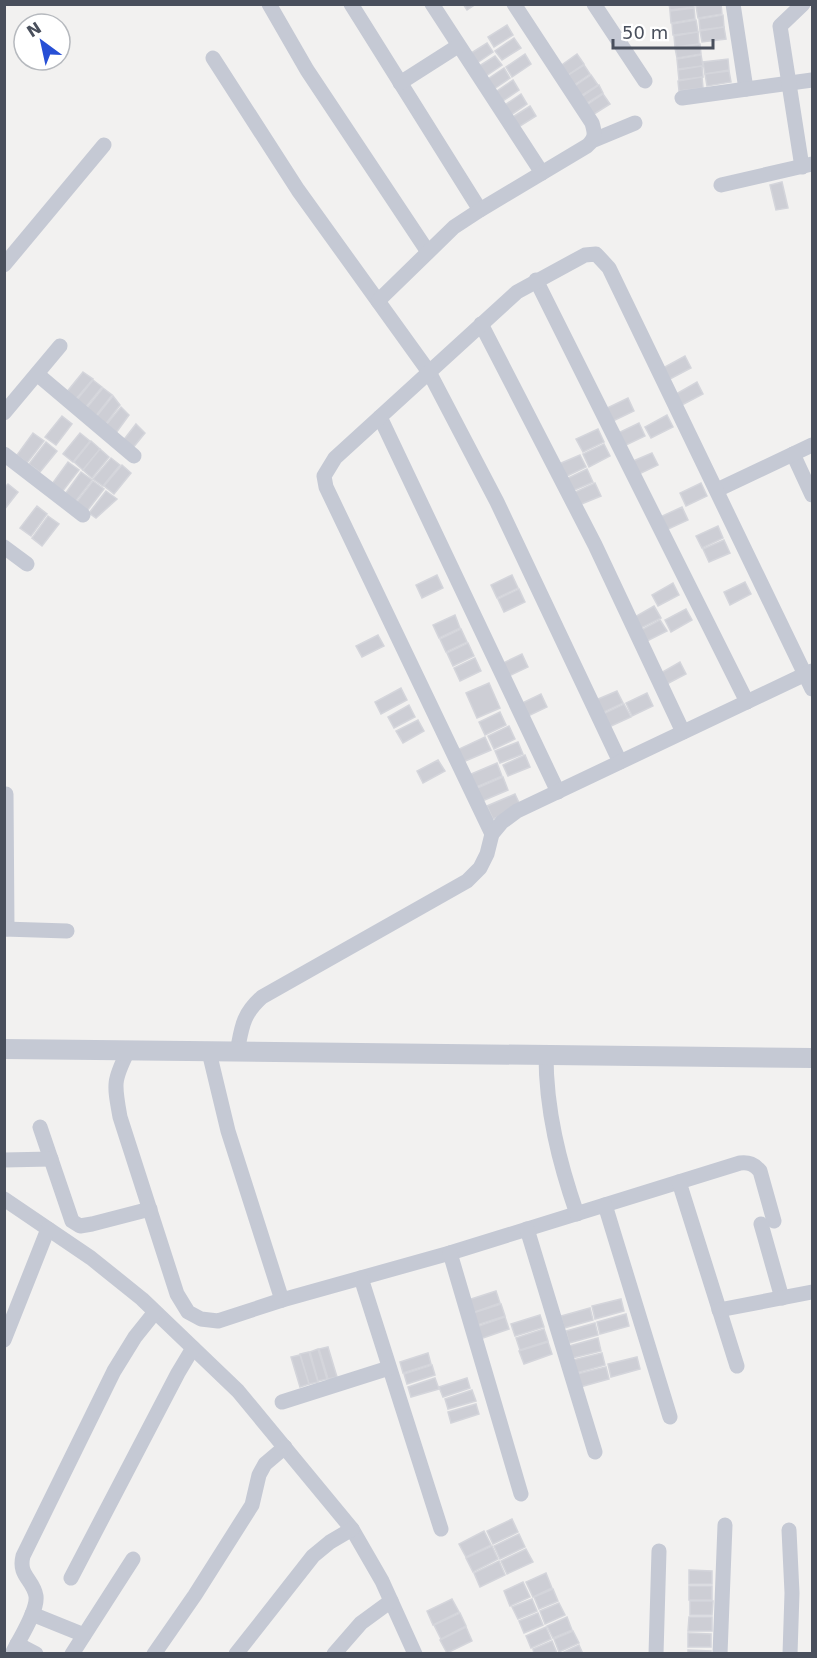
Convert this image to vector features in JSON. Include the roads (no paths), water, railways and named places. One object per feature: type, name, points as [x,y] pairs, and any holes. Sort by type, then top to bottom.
[{"type":"street","points":[[268,4],[307,70],[428,252]]},
{"type":"street","points":[[351,4],[480,210]]},
{"type":"street","points":[[432,4],[542,173]]},
{"type":"street","points":[[514,4],[592,123],[595,132],[594,140]]},
{"type":"street","points":[[594,4],[645,81]]},
{"type":"street","points":[[733,4],[747,89]]},
{"type":"street","points":[[721,185],[807,166],[789,84],[780,26],[799,8],[813,9]]},
{"type":"street","points":[[400,83],[458,46]]},
{"type":"street","points":[[213,58],[298,190],[429,372],[497,502],[620,762]]},
{"type":"street","points":[[682,98],[813,80]]},
{"type":"street","points":[[378,301],[454,227],[594,140],[635,123]]},
{"type":"street","points":[[4,265],[104,145]]},
{"type":"street","points":[[492,834],[326,487],[324,476],[328,467],[380,417],[517,292],[585,255],[596,254],[609,268],[809,673],[813,689]]},
{"type":"street","points":[[536,280],[747,702]]},
{"type":"street","points":[[481,324],[595,545],[683,732]]},
{"type":"street","points":[[4,413],[60,346]]},
{"type":"street","points":[[37,374],[134,456]]},
{"type":"street","points":[[380,417],[558,792]]},
{"type":"street","points":[[717,490],[813,445]]},
{"type":"street","points":[[4,454],[83,515]]},
{"type":"street","points":[[793,454],[813,495]]},
{"type":"street","points":[[4,547],[27,564]]},
{"type":"street","points":[[237,1052],[243,1021],[250,1008],[262,997],[467,881],[480,868],[487,854],[492,834],[502,822],[517,811],[809,673]]},
{"type":"street","points":[[6,794],[6,929],[67,931]]},
{"type":"street","points":[[4,1049],[237,1052],[546,1071],[813,1058]]},
{"type":"street","points":[[128,1051],[116,1075],[115,1093],[120,1117],[177,1294],[188,1312],[201,1319],[218,1321],[748,1162],[760,1171],[782,1298]]},
{"type":"street","points":[[209,1052],[228,1131],[282,1300]]},
{"type":"street","points":[[546,1071],[561,1168],[577,1214]]},
{"type":"street","points":[[40,1127],[72,1221],[80,1226],[150,1209]]},
{"type":"street","points":[[4,1160],[51,1159]]},
{"type":"street","points":[[679,1182],[737,1366]]},
{"type":"street","points":[[4,1199],[91,1258],[155,1312],[238,1391],[352,1529],[382,1581],[415,1653]]},
{"type":"street","points":[[605,1205],[670,1417]]},
{"type":"street","points":[[4,1340],[48,1229]]},
{"type":"street","points":[[527,1229],[596,1452]]},
{"type":"street","points":[[450,1253],[521,1494]]},
{"type":"street","points":[[361,1278],[441,1529]]},
{"type":"street","points":[[719,1310],[813,1292]]},
{"type":"street","points":[[36,1653],[14,1649],[32,1614],[36,1600],[36,1593],[22,1570],[23,1556],[114,1371],[135,1337],[155,1312]]},
{"type":"street","points":[[71,1578],[193,1348]]},
{"type":"street","points":[[282,1402],[389,1368]]},
{"type":"street","points":[[154,1653],[195,1595],[252,1505],[259,1476],[265,1464],[285,1447]]},
{"type":"street","points":[[720,1653],[725,1525]]},
{"type":"street","points":[[236,1653],[313,1556],[330,1542],[352,1529]]},
{"type":"street","points":[[789,1530],[792,1593],[790,1653]]},
{"type":"street","points":[[656,1653],[659,1551]]},
{"type":"street","points":[[72,1653],[133,1559]]},
{"type":"street","points":[[334,1653],[361,1623],[391,1601]]},
{"type":"street","points":[[32,1614],[84,1635]]}]
